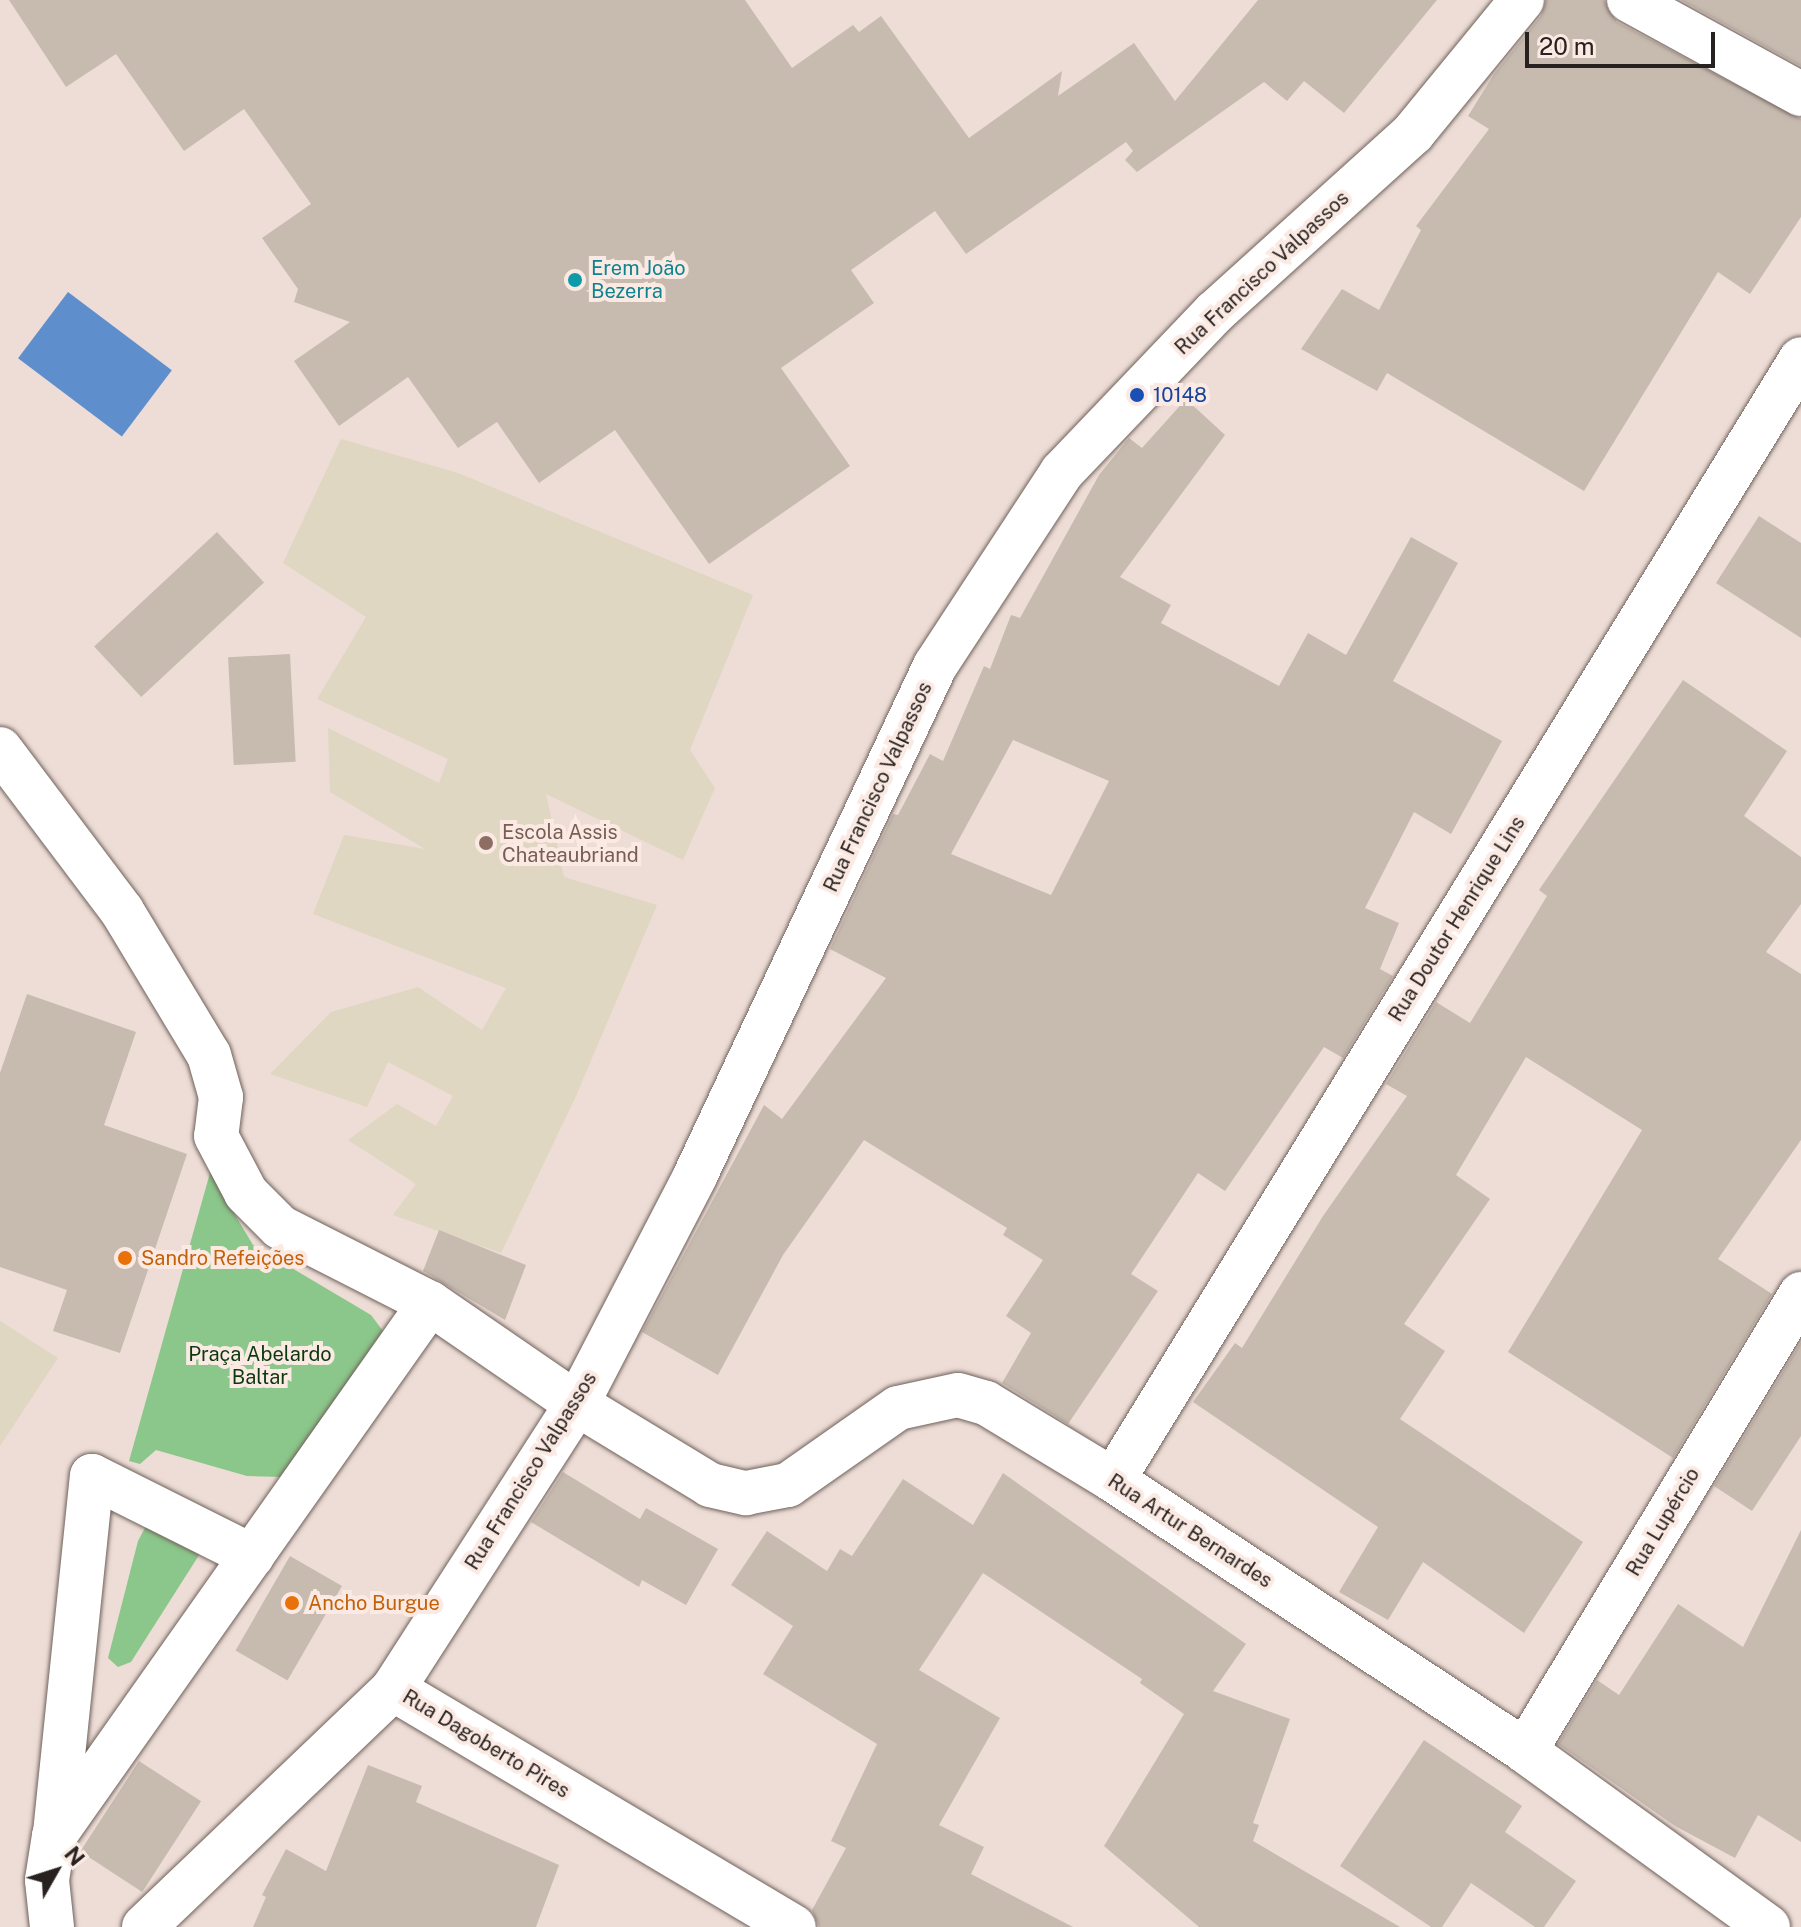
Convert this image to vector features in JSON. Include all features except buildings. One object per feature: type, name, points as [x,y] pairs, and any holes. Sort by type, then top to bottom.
[{"type":"street","name":"Rua Francisco Valpassos","points":[[393,1689],[577,1404],[702,1162],[935,666],[1062,472],[1215,312],[1413,133],[1522,0]]},
{"type":"street","points":[[1629,0],[1801,94]]},
{"type":"street","name":"Rua Doutor Henrique Lins","points":[[1113,1480],[1801,359]]},
{"type":"street","points":[[0,752],[122,911],[215,1066],[221,1097],[216,1136],[246,1193],[293,1234],[430,1303],[577,1404]]},
{"type":"street","name":"Rua Lupércio","points":[[1525,1751],[1801,1294]]},
{"type":"street","points":[[54,1836],[430,1303]]},
{"type":"street","name":"Rua Artur Bernardes","points":[[577,1404],[710,1485],[746,1493],[788,1485],[898,1408],[958,1395],[986,1403],[1113,1480],[1525,1751],[1768,1927]]},
{"type":"street","points":[[52,1927],[47,1880],[92,1476],[252,1556]]},
{"type":"street","name":"Rua Dagoberto Pires","points":[[144,1927],[393,1689],[794,1927]]},
{"type":"shaded area","name":"Escola Assis Chateaubriand","points":[[341,439],[458,473],[753,595],[690,750],[715,788],[683,860],[546,794],[564,877],[657,905],[576,1096],[501,1253],[393,1215],[416,1184],[348,1140],[397,1104],[436,1126],[453,1096],[388,1062],[367,1107],[270,1074],[331,1012],[418,987],[482,1030],[506,988],[313,914],[344,835],[425,849],[330,792],[328,728],[439,783],[448,759],[317,699],[366,617],[283,563]]},
{"type":"shaded area","points":[[0,1321],[58,1358],[0,1446]]},
{"type":"green space","name":"Praça Abelardo Baltar","points":[[217,1148],[222,1193],[253,1245],[371,1315],[386,1335],[282,1477],[247,1476],[156,1450],[140,1464],[129,1461]]},
{"type":"green space","points":[[147,1524],[201,1552],[131,1662],[118,1667],[108,1658],[138,1541]]},
{"type":"water","points":[[68,292],[172,370],[122,437],[18,358]]},
{"type":"place","name":"Erem João Bezerra","points":[[575,280]]},
{"type":"place","name":"10148","points":[[1137,395]]},
{"type":"place","name":"Escola Assis Chateaubriand","points":[[486,843]]},
{"type":"place","name":"Sandro Refeições","points":[[125,1258]]},
{"type":"place","name":"Ancho Burgue","points":[[292,1603]]}]
